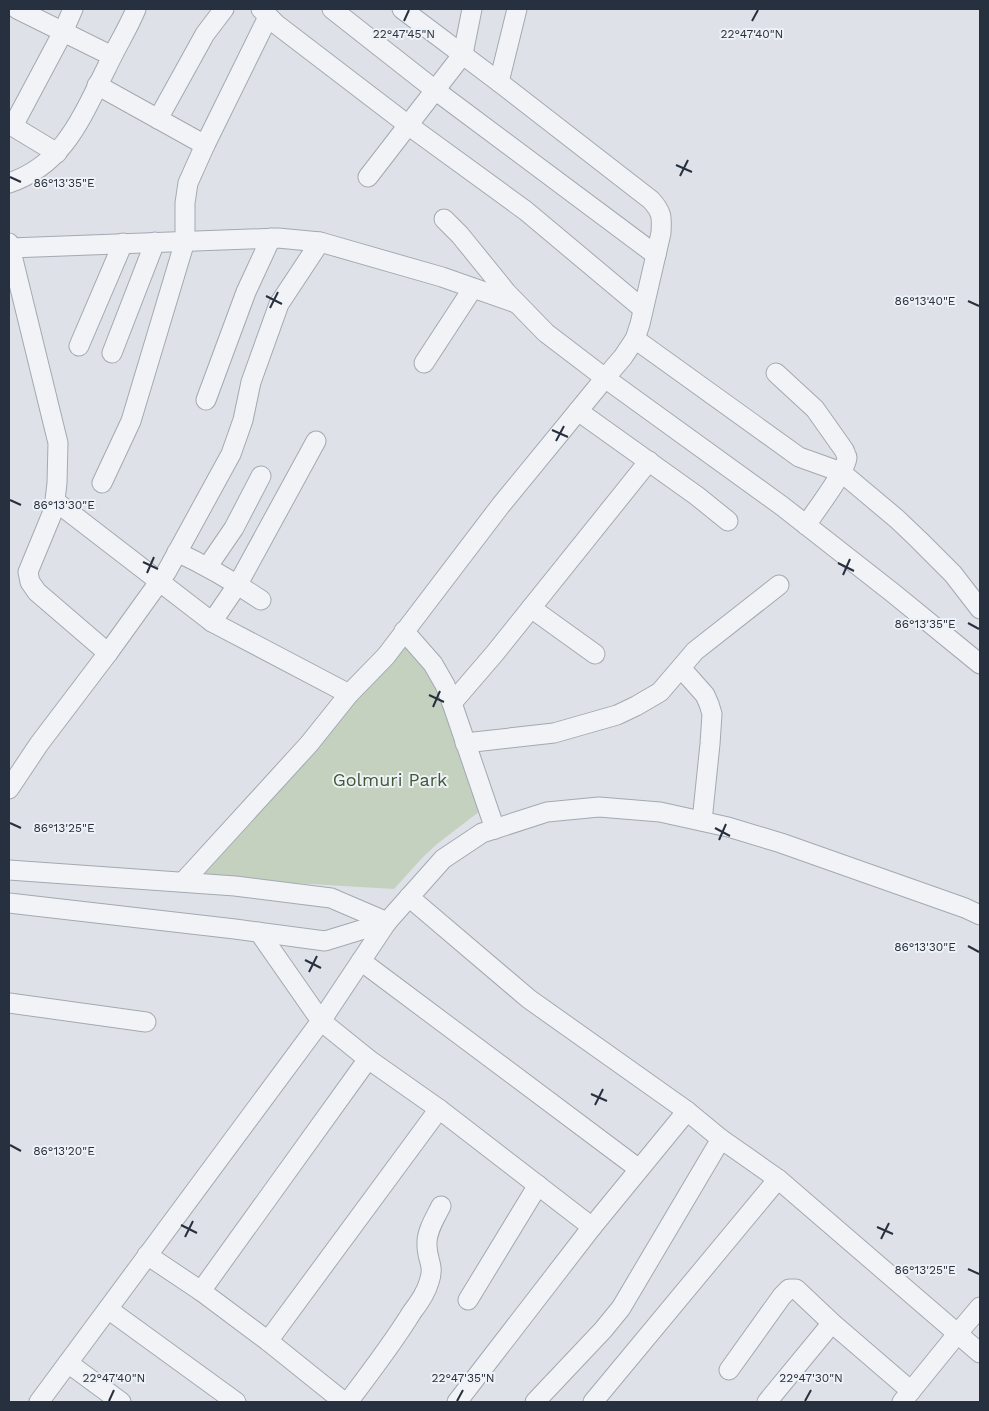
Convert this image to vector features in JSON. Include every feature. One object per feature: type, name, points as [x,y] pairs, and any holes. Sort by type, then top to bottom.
[{"type":"street","points":[[17,9],[112,56]]},
{"type":"street","points":[[57,153],[11,125],[63,32],[73,9]]},
{"type":"street","points":[[9,183],[22,179],[41,167],[57,153],[74,131],[136,9]]},
{"type":"street","points":[[158,119],[205,34],[224,9]]},
{"type":"street","points":[[332,9],[435,90],[656,255]]},
{"type":"street","points":[[183,882],[309,744],[349,694],[386,656],[477,534],[623,357],[635,339],[643,309],[661,233],[662,218],[659,208],[463,54],[419,15],[402,9]]},
{"type":"street","points":[[368,177],[463,54],[472,9]]},
{"type":"street","points":[[500,82],[517,9]]},
{"type":"street","points":[[102,483],[130,421],[185,241],[185,203],[188,183],[265,13],[276,24],[408,125],[526,211],[643,309]]},
{"type":"street","points":[[97,85],[205,145]]},
{"type":"street","points":[[444,219],[460,235],[507,293],[546,333],[806,526],[893,593],[980,664]]},
{"type":"street","points":[[206,400],[242,302],[271,238]]},
{"type":"street","points":[[108,653],[36,592],[30,582],[28,572],[54,508],[58,443],[9,245],[123,244],[271,238],[320,242],[442,277],[518,304]]},
{"type":"street","points":[[112,353],[155,242]]},
{"type":"street","points":[[9,789],[39,744],[160,582],[232,454],[243,420],[251,382],[279,304],[320,242]]},
{"type":"street","points":[[79,346],[123,244]]},
{"type":"street","points":[[424,363],[474,288]]},
{"type":"street","points":[[635,339],[799,457],[841,472],[919,540],[953,574],[980,609]]},
{"type":"street","points":[[776,373],[815,409],[847,457],[841,472],[806,526]]},
{"type":"street","points":[[578,411],[697,496],[728,522]]},
{"type":"street","points":[[212,622],[238,584],[316,441]]},
{"type":"street","points":[[452,702],[495,653],[649,461]]},
{"type":"street","points":[[208,566],[234,528],[261,476]]},
{"type":"street","points":[[55,501],[212,622],[349,694]]},
{"type":"street","points":[[177,552],[208,566],[262,600]]},
{"type":"street","points":[[465,743],[554,733],[617,715],[643,703],[660,692],[703,644],[779,585]]},
{"type":"street","points":[[531,608],[595,654]]},
{"type":"street","points":[[404,631],[433,664],[445,685],[495,830]]},
{"type":"street","points":[[681,668],[705,695],[712,714],[702,821]]},
{"type":"street","points":[[39,1402],[321,1021],[387,922],[442,859],[482,834],[547,812],[599,807],[660,812],[728,827],[814,854],[980,915]]},
{"type":"street","points":[[9,870],[235,886],[331,898],[387,922]]},
{"type":"street","points":[[409,897],[529,999],[687,1111],[721,1139],[778,1179],[980,1353]]},
{"type":"street","points":[[9,902],[326,941],[387,922]]},
{"type":"street","points":[[259,932],[321,1021],[368,1059],[439,1108],[592,1227]]},
{"type":"street","points":[[361,961],[639,1169]]},
{"type":"street","points":[[9,1003],[146,1022]]},
{"type":"street","points":[[201,1290],[368,1059]]},
{"type":"street","points":[[268,1341],[439,1108]]},
{"type":"street","points":[[457,1402],[592,1227],[687,1111]]},
{"type":"street","points":[[536,1402],[622,1308],[721,1139]]},
{"type":"street","points":[[593,1402],[778,1179]]},
{"type":"street","points":[[468,1300],[538,1185]]},
{"type":"street","points":[[147,1255],[201,1290],[346,1402],[405,1324],[424,1294],[432,1270],[426,1244],[428,1234],[441,1206]]},
{"type":"street","points":[[729,1370],[782,1296],[790,1289],[796,1289],[907,1396],[980,1307]]},
{"type":"street","points":[[108,1309],[236,1402]]},
{"type":"street","points":[[767,1402],[832,1323]]},
{"type":"street","points":[[68,1363],[120,1402]]},
{"type":"green space","name":"Golmuri Park","points":[[407,641],[441,688],[484,808],[437,844],[394,889],[193,877]]}]
